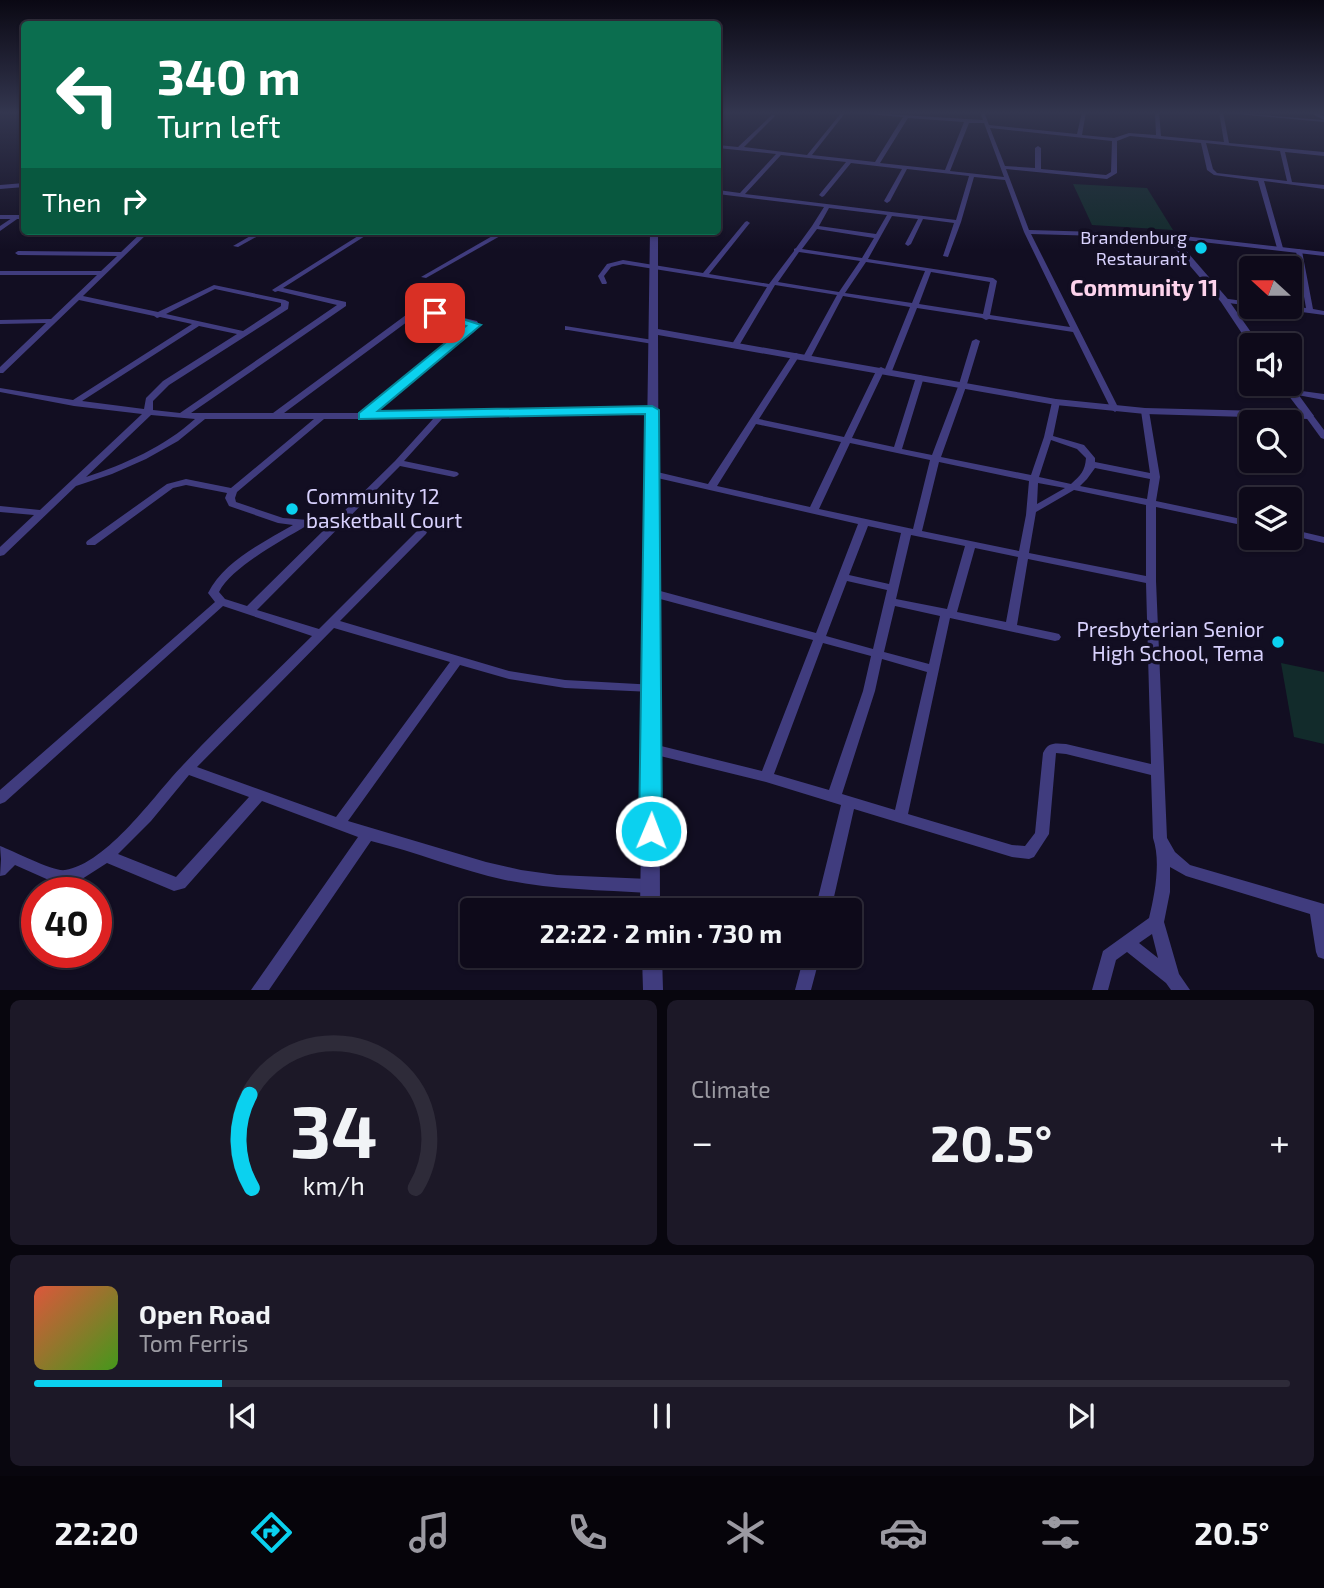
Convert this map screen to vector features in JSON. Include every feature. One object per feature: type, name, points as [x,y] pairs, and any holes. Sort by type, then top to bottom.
[{"type":"street","points":[[741,195],[774,158]]},
{"type":"street","points":[[832,158],[1007,178]]},
{"type":"street","points":[[877,163],[880,158]]},
{"type":"street","points":[[947,172],[952,158]]},
{"type":"street","points":[[999,158],[1027,232],[1115,409]]},
{"type":"street","points":[[1038,158],[1038,171]]},
{"type":"street","points":[[1003,167],[1111,176],[1114,173],[1114,158]]},
{"type":"street","points":[[1207,158],[1210,170],[1226,176],[1324,187]]},
{"type":"street","points":[[1284,158],[1290,183]]},
{"type":"street","points":[[822,195],[850,160]]},
{"type":"street","points":[[887,201],[906,167]]},
{"type":"street","points":[[946,256],[972,175]]},
{"type":"street","points":[[1261,180],[1280,248]]},
{"type":"street","points":[[0,187],[21,185]]},
{"type":"street","points":[[721,192],[958,222]]},
{"type":"street","points":[[736,344],[772,284],[815,227],[828,205]]},
{"type":"street","points":[[711,487],[801,356],[862,259],[872,248],[890,214]]},
{"type":"street","points":[[0,217],[19,215]]},
{"type":"street","points":[[0,229],[19,215]]},
{"type":"street","points":[[908,244],[921,218]]},
{"type":"street","points":[[705,275],[747,223]]},
{"type":"street","points":[[815,227],[876,236]]},
{"type":"street","points":[[1027,232],[1169,236],[1324,254]]},
{"type":"street","points":[[0,371],[143,235]]},
{"type":"street","points":[[236,246],[257,235]]},
{"type":"street","points":[[264,297],[364,235]]},
{"type":"street","points":[[424,276],[499,235]]},
{"type":"street","points":[[650,898],[653,748],[654,235]]},
{"type":"street","points":[[1169,236],[1224,300],[1247,333]]},
{"type":"street","points":[[796,250],[984,276],[994,281],[986,318]]},
{"type":"street","points":[[1299,251],[1310,311]]},
{"type":"street","points":[[19,253],[122,254]]},
{"type":"street","points":[[604,283],[601,276],[609,265],[623,262],[1077,330]]},
{"type":"street","points":[[813,510],[884,370],[929,268]]},
{"type":"street","points":[[0,273],[103,273]]},
{"type":"street","points":[[0,553],[148,413],[149,400],[166,383],[285,307],[285,302],[214,287],[157,316]]},
{"type":"street","points":[[183,416],[343,304],[278,289]]},
{"type":"street","points":[[77,297],[243,333]]},
{"type":"street","points":[[1224,300],[1239,302]]},
{"type":"street","points":[[1302,310],[1324,313]]},
{"type":"street","points":[[275,416],[413,314],[429,312],[474,323],[471,330],[364,416]]},
{"type":"street","points":[[0,322],[54,321]]},
{"type":"street","points":[[74,403],[197,324]]},
{"type":"street","points":[[568,328],[736,344],[1056,402],[1145,411],[1309,416]]},
{"type":"street","points":[[834,797],[869,691],[891,594],[935,460],[964,384],[976,341]]},
{"type":"street","points":[[897,451],[920,377]]},
{"type":"street","points":[[0,390],[74,403],[183,416],[440,416],[652,410]]},
{"type":"street","points":[[1302,391],[1324,397]]},
{"type":"street","points":[[1294,396],[1324,436]]},
{"type":"street","points":[[1011,627],[1032,510],[1034,479],[1056,402]]},
{"type":"street","points":[[1145,411],[1155,478],[1151,581],[1160,838],[1163,848],[1171,861],[1186,870],[1320,910],[1324,951]]},
{"type":"street","points":[[70,485],[104,474],[152,452],[188,431],[203,416]]},
{"type":"street","points":[[322,416],[233,491],[230,498],[232,504],[282,521],[335,525]]},
{"type":"street","points":[[249,611],[398,463],[440,416]]},
{"type":"street","points":[[755,421],[1239,521]]},
{"type":"street","points":[[1032,510],[1056,500],[1076,487],[1090,464],[1088,454],[1081,447],[1048,437]]},
{"type":"street","points":[[398,463],[454,474]]},
{"type":"street","points":[[1090,464],[1155,478]]},
{"type":"street","points":[[653,474],[863,522],[1151,581]]},
{"type":"street","points":[[90,543],[170,486],[186,482],[233,491]]},
{"type":"street","points":[[0,509],[41,513]]},
{"type":"street","points":[[306,522],[254,553],[218,583],[213,593],[221,602],[320,634]]},
{"type":"street","points":[[766,777],[863,522]]},
{"type":"street","points":[[0,870],[6,855],[61,878],[70,878],[85,872],[106,856],[187,769],[422,532]]},
{"type":"street","points":[[1302,535],[1324,540]]},
{"type":"street","points":[[900,817],[933,669],[971,543]]},
{"type":"street","points":[[842,577],[948,614],[1055,637]]},
{"type":"street","points":[[653,593],[818,640],[933,669]]},
{"type":"street","points":[[0,798],[221,602]]},
{"type":"street","points":[[332,623],[509,675],[565,684],[652,688]]},
{"type":"street","points":[[339,823],[457,661]]},
{"type":"street","points":[[653,748],[766,777],[1012,851],[1029,853],[1042,834],[1049,753],[1053,748],[1157,771]]},
{"type":"street","points":[[187,769],[368,834],[412,844],[503,873],[536,879],[649,886]]},
{"type":"street","points":[[106,856],[174,884],[180,883],[259,794]]},
{"type":"street","points":[[825,898],[849,802]]},
{"type":"street","points":[[259,989],[368,834]]},
{"type":"street","points":[[1163,848],[1163,892],[1156,922],[1177,984]]},
{"type":"street","points":[[1100,989],[1109,956],[1156,922]]},
{"type":"street","points":[[1127,943],[1177,984]]},
{"type":"street","points":[[652,968],[653,989]]},
{"type":"street","points":[[803,989],[808,968]]},
{"type":"green space","points":[[1073,184],[1147,188],[1173,230],[1092,225]]},
{"type":"green space","points":[[1281,663],[1324,672],[1324,744],[1294,737]]},
{"type":"place","name":"Brandenburg Restaurant","points":[[1201,248]]},
{"type":"place","name":"Community 12 basketball Court","points":[[292,509]]},
{"type":"place","name":"Presbyterian Senior High School, Tema","points":[[1278,642]]},
{"type":"district","name":"Community 11","points":[[1144,288]]},
{"type":"route","points":[[435,313],[475,325],[364,416],[652,410],[651,831]]}]
